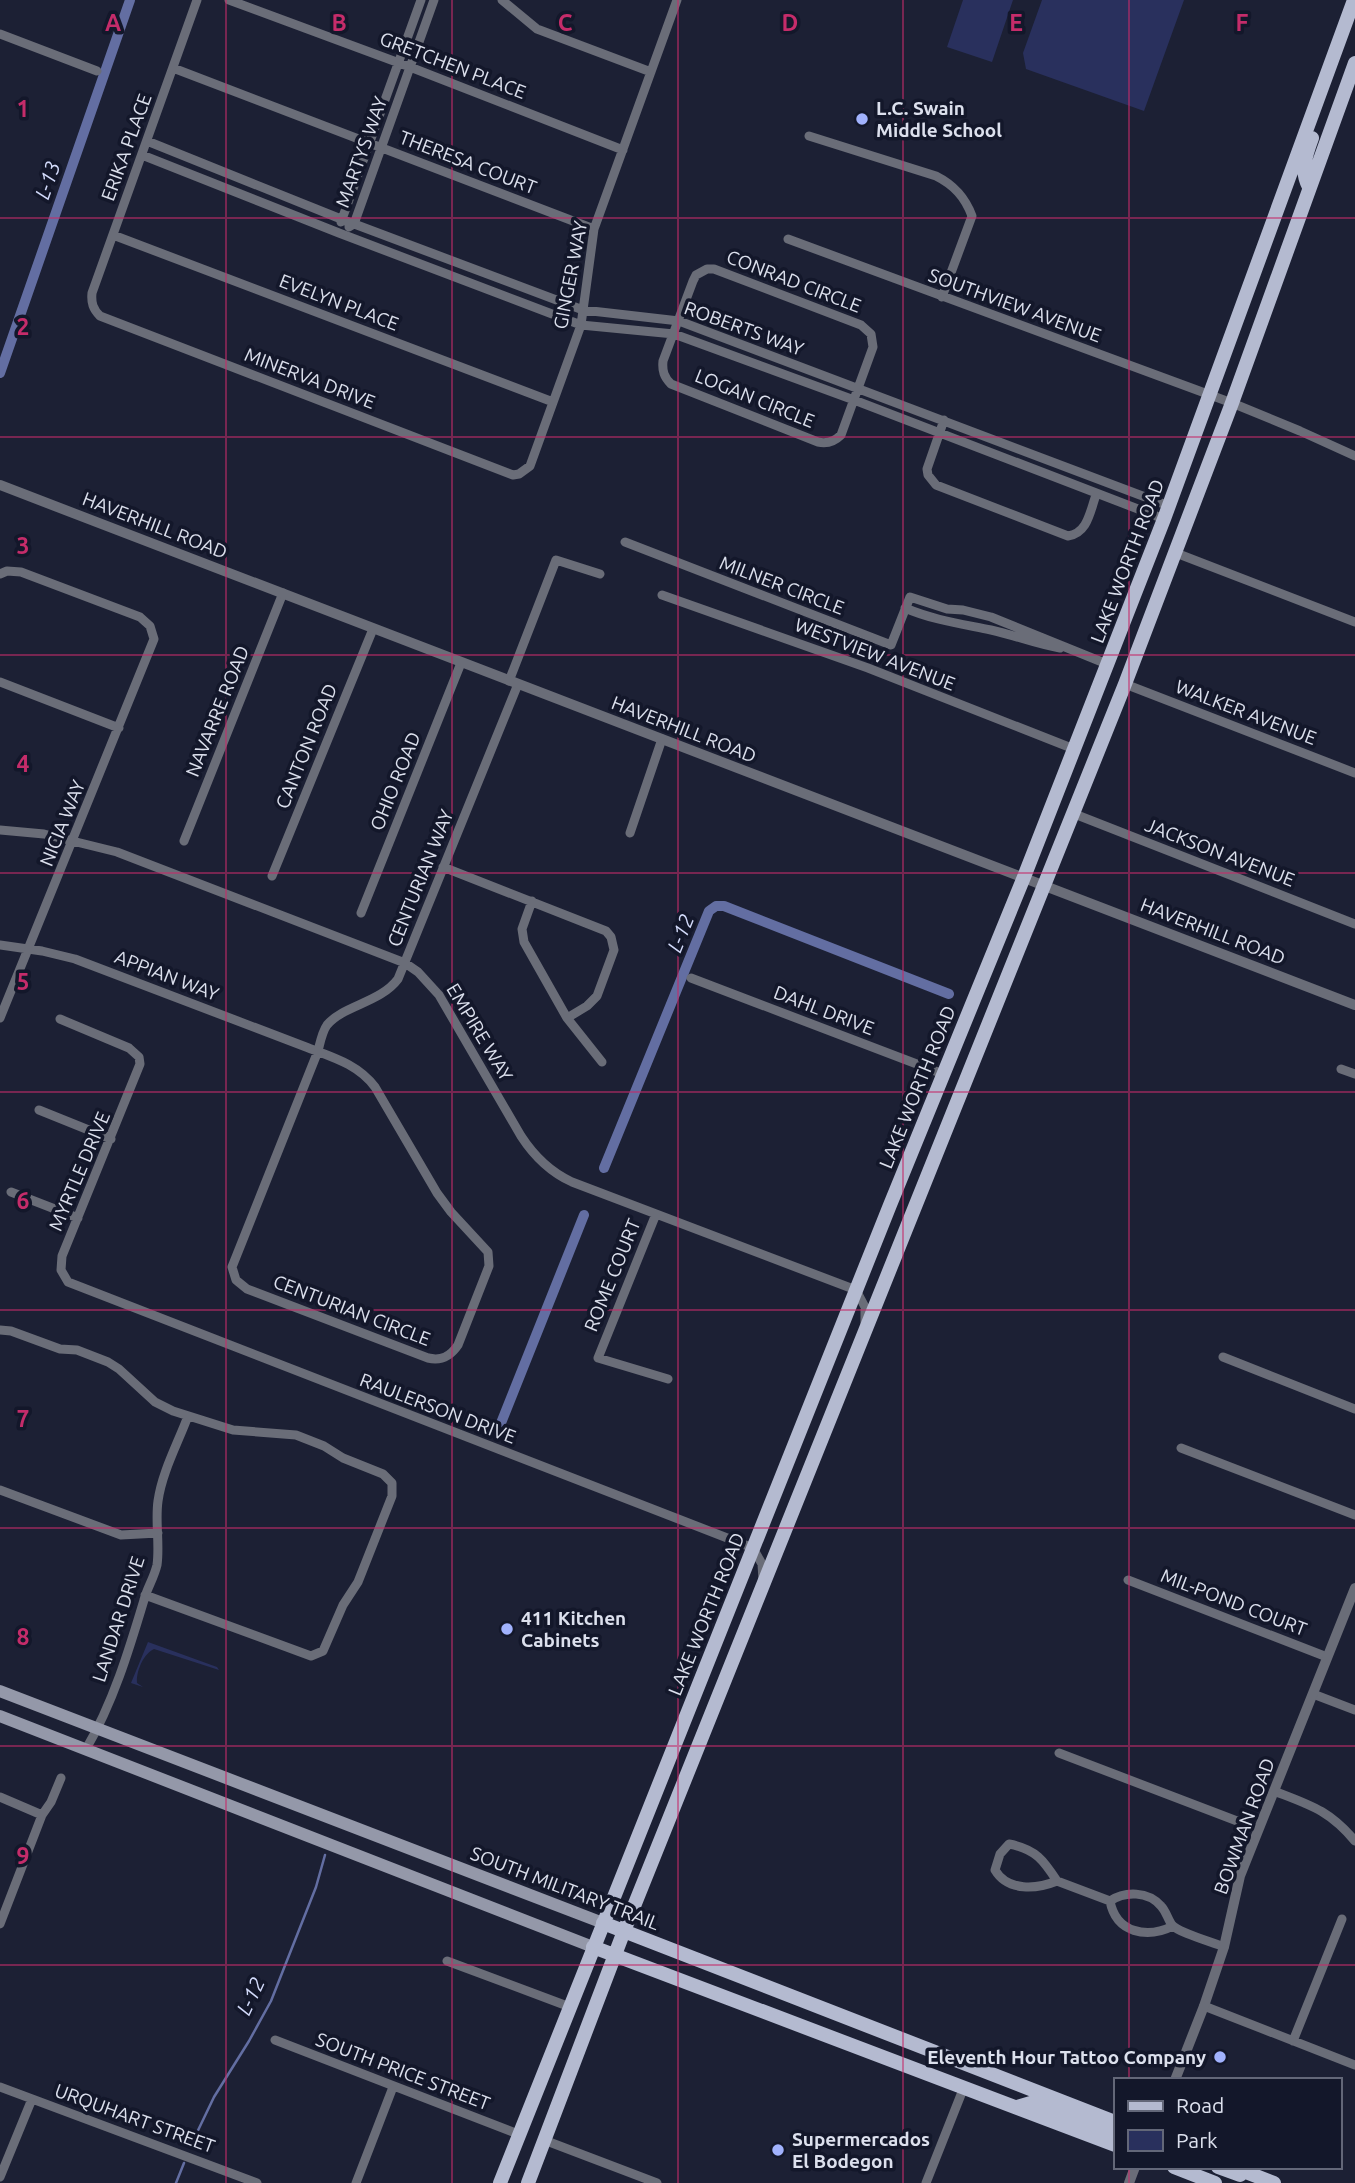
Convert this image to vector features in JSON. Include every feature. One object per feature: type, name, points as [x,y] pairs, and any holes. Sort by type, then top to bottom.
[{"type":"main road","name":"LAKE WORTH ROAD","points":[[500,2183],[856,1290],[1024,877],[1166,513],[1354,0]]},
{"type":"main road","points":[[528,2183],[624,1931],[1125,684],[1232,403],[1355,63]]},
{"type":"main road","points":[[1309,187],[1306,183],[1304,163],[1333,78],[1328,67]]},
{"type":"main road","points":[[1120,630],[1119,660],[1125,684]]},
{"type":"main road","name":"SOUTH MILITARY TRAIL","points":[[0,1691],[1114,2122]]},
{"type":"main road","points":[[0,1716],[593,1947],[1114,2145]]},
{"type":"main road","points":[[862,2047],[885,2041],[1000,2085],[1010,2082]]},
{"type":"main road","points":[[1017,2107],[1034,2102],[1114,2133]]},
{"type":"main road","points":[[511,2154],[516,2164],[511,2183]]},
{"type":"main road","points":[[1179,2169],[1215,2183]]},
{"type":"main road","points":[[1224,2169],[1244,2176],[1259,2177]]},
{"type":"main road","points":[[1238,2169],[1274,2183]]},
{"type":"street","name":"ERIKA PLACE","points":[[92,306],[92,293],[197,0]]},
{"type":"street","name":"GRETCHEN PLACE","points":[[229,0],[398,62],[623,150]]},
{"type":"street","name":"MARTYS WAY","points":[[339,233],[341,219],[421,0]]},
{"type":"street","name":"MARTYS WAY","points":[[339,233],[354,224],[434,0]]},
{"type":"street","points":[[502,0],[537,29],[651,72]]},
{"type":"street","name":"GINGER WAY","points":[[519,474],[530,466],[581,324],[594,229],[677,0]]},
{"type":"street","points":[[0,34],[97,71]]},
{"type":"street","name":"THERESA COURT","points":[[173,68],[594,229]]},
{"type":"street","points":[[809,136],[936,177],[957,190],[972,216],[942,297]]},
{"type":"street","name":"ROBERTS WAY","points":[[146,141],[341,219],[583,310],[679,321],[944,420],[1166,513]]},
{"type":"street","name":"ROBERTS WAY","points":[[142,155],[581,324],[674,334],[854,400],[1096,495],[1166,513]]},
{"type":"street","name":"EVELYN PLACE","points":[[113,235],[553,402]]},
{"type":"street","name":"SOUTHVIEW AVENUE","points":[[788,239],[1232,403],[1300,430],[1355,456]]},
{"type":"street","name":"CONRAD CIRCLE","points":[[674,334],[696,275],[701,271],[714,269],[867,329],[871,334],[873,347],[854,400]]},
{"type":"street","name":"MINERVA DRIVE","points":[[92,306],[100,316],[507,473],[519,474]]},
{"type":"street","name":"LOGAN CIRCLE","points":[[674,334],[662,368],[666,380],[671,384],[818,442],[830,443],[841,435],[854,400]]},
{"type":"street","points":[[944,420],[927,469],[931,481],[936,485],[1068,536],[1080,532],[1084,527],[1096,495]]},
{"type":"street","name":"HAVERHILL ROAD","points":[[0,485],[1355,1004]]},
{"type":"street","name":"MILNER CIRCLE","points":[[625,542],[891,645],[910,597],[947,609],[991,617],[1107,664]]},
{"type":"street","points":[[1176,553],[1355,622]]},
{"type":"street","name":"CENTURIAN WAY","points":[[318,1051],[328,1023],[388,990],[398,979],[513,683],[556,559],[600,574]]},
{"type":"street","name":"NICIA WAY","points":[[0,574],[7,571],[21,572],[139,617],[150,626],[154,639],[0,1018]]},
{"type":"street","name":"NAVARRE ROAD","points":[[184,841],[283,593]]},
{"type":"street","name":"WESTVIEW AVENUE","points":[[662,595],[868,668],[1074,749]]},
{"type":"street","name":"MILNER CIRCLE","points":[[905,608],[939,620],[1069,650]]},
{"type":"street","name":"CANTON ROAD","points":[[272,876],[373,629]]},
{"type":"street","name":"OHIO ROAD","points":[[361,913],[461,663]]},
{"type":"street","points":[[0,682],[120,728]]},
{"type":"street","name":"WALKER AVENUE","points":[[1125,684],[1355,773]]},
{"type":"street","points":[[629,833],[662,739]]},
{"type":"street","name":"JACKSON AVENUE","points":[[1072,813],[1355,924]]},
{"type":"street","name":"EMPIRE WAY","points":[[0,830],[44,834],[117,852],[405,963],[418,972],[439,995],[521,1136],[540,1160],[565,1179],[856,1290]]},
{"type":"street","points":[[443,867],[606,931],[613,943],[612,957],[597,996],[587,1006],[567,1018]]},
{"type":"street","points":[[532,901],[522,929],[524,942],[567,1018],[602,1062]]},
{"type":"street","name":"APPIAN WAY","points":[[0,945],[30,948],[75,959],[318,1051]]},
{"type":"street","name":"DAHL DRIVE","points":[[691,978],[943,1074]]},
{"type":"street","name":"MYRTLE DRIVE","points":[[60,1019],[130,1048],[139,1057],[140,1064],[60,1263],[63,1277],[75,1287]]},
{"type":"street","name":"CENTURIAN CIRCLE","points":[[318,1051],[353,1066],[371,1081],[437,1193],[488,1252],[489,1266],[458,1345],[454,1351],[442,1358],[428,1358],[247,1289],[233,1274],[233,1260],[318,1051]]},
{"type":"street","points":[[1341,1069],[1355,1074]]},
{"type":"street","points":[[39,1110],[111,1139]]},
{"type":"street","points":[[11,1192],[78,1218]]},
{"type":"street","name":"ROME COURT","points":[[656,1214],[598,1359],[668,1379]]},
{"type":"street","name":"RAULERSON DRIVE","points":[[75,1287],[753,1548]]},
{"type":"street","points":[[856,1290],[865,1307],[865,1332]]},
{"type":"street","points":[[0,1330],[12,1331],[60,1349],[77,1350],[108,1362],[119,1368],[155,1402],[188,1416],[233,1430],[296,1435],[324,1446],[343,1458],[388,1477],[394,1489],[355,1589],[344,1605],[323,1651],[317,1655],[311,1656],[145,1595]]},
{"type":"street","points":[[1223,1357],[1355,1409]]},
{"type":"street","name":"LANDAR DRIVE","points":[[86,1749],[98,1728],[153,1579],[157,1564],[160,1494],[188,1416]]},
{"type":"street","points":[[1181,1448],[1355,1515]]},
{"type":"street","points":[[0,1490],[121,1535],[158,1533]]},
{"type":"street","points":[[753,1548],[762,1563],[763,1584]]},
{"type":"street","name":"MIL-POND COURT","points":[[1128,1580],[1327,1657]]},
{"type":"street","name":"BOWMAN ROAD","points":[[1176,2078],[1224,1947],[1240,1877],[1355,1588]]},
{"type":"street","points":[[1312,1694],[1355,1710]]},
{"type":"street","points":[[1059,1753],[1258,1829]]},
{"type":"street","points":[[0,1924],[42,1815],[61,1778]]},
{"type":"street","points":[[1274,1791],[1320,1808],[1339,1822],[1355,1841]]},
{"type":"street","points":[[0,1797],[42,1815]]},
{"type":"street","points":[[1057,1881],[1044,1888],[1030,1888],[1000,1879],[995,1870],[1000,1853],[1009,1844],[1028,1850],[1050,1867],[1057,1881],[1110,1901]]},
{"type":"street","points":[[1110,1901],[1120,1894],[1148,1897],[1161,1905],[1173,1926],[1224,1947]]},
{"type":"street","points":[[1110,1901],[1112,1911],[1120,1923],[1130,1930],[1147,1934],[1161,1932],[1173,1926]]},
{"type":"street","points":[[1293,2041],[1342,1919]]},
{"type":"street","points":[[446,1961],[570,2007]]},
{"type":"street","points":[[1204,2006],[1355,2065]]},
{"type":"street","name":"SOUTH PRICE STREET","points":[[275,2040],[519,2134]]},
{"type":"street","name":"URQUHART STREET","points":[[0,2087],[257,2183]]},
{"type":"street","points":[[356,2183],[393,2087]]},
{"type":"street","points":[[926,2183],[964,2087]]},
{"type":"street","points":[[0,2176],[32,2099]]},
{"type":"street","points":[[544,2140],[657,2183]]},
{"type":"green space","points":[[963,0],[1013,0],[992,62],[947,47]]},
{"type":"green space","points":[[1042,0],[1184,0],[1144,111],[1026,69],[1023,53]]},
{"type":"green space","points":[[148,1642],[219,1670],[154,1649],[139,1669],[137,1683],[143,1687],[131,1683]]},
{"type":"waterway","name":"L-13","points":[[0,373],[130,0]]},
{"type":"waterway","name":"L-12","points":[[604,1168],[709,911],[716,906],[724,906],[949,994]]},
{"type":"waterway","name":"L-12","points":[[497,1433],[584,1215]]},
{"type":"waterway","name":"L-12","points":[[191,2145],[214,2097],[271,2001],[316,1887],[325,1855]]},
{"type":"waterway","name":"L-12","points":[[176,2183],[184,2163]]},
{"type":"place","name":"L.C. Swain Middle School","points":[[862,119]]},
{"type":"place","name":"411 Kitchen Cabinets","points":[[507,1629]]},
{"type":"place","name":"Eleventh Hour Tattoo Company","points":[[1220,2057]]},
{"type":"place","name":"Supermercados El Bodegon","points":[[778,2150]]}]
